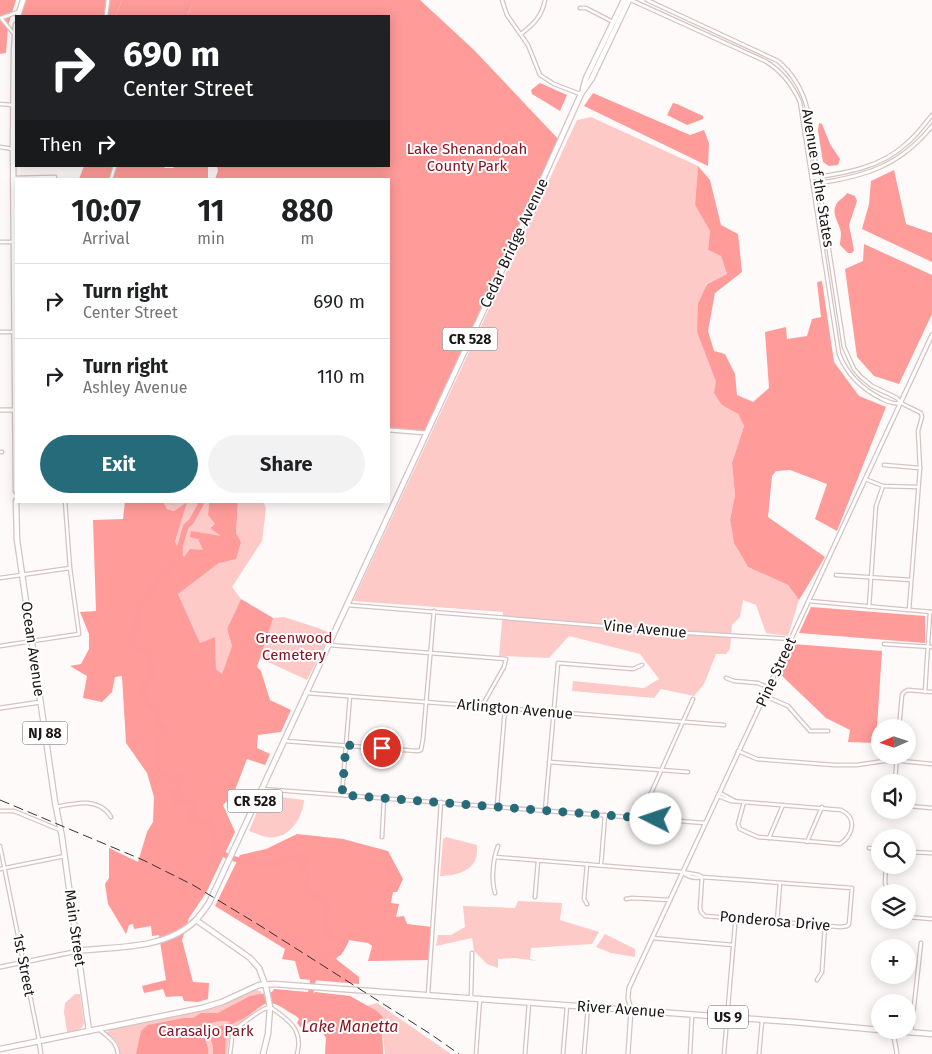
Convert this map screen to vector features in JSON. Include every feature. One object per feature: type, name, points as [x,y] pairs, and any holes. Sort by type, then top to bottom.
[{"type":"main road","points":[[19,14],[23,0]]},
{"type":"main road","points":[[581,94],[586,78],[624,0]]},
{"type":"main road","name":"Cedar Bridge Avenue","points":[[196,920],[212,896],[581,94],[592,78],[630,0]]},
{"type":"main road","points":[[15,30],[13,105],[15,138],[13,148],[15,287]]},
{"type":"main road","name":"Ocean Avenue","points":[[16,503],[17,540],[60,825]]},
{"type":"main road","name":"Main Street","points":[[60,825],[89,1031]]},
{"type":"main road","points":[[78,951],[160,940],[180,931],[196,920],[255,962],[265,985],[270,1007],[268,1034],[263,1054]]},
{"type":"main road","name":"River Avenue","points":[[265,985],[308,986],[471,997],[871,1029]]},
{"type":"main road","name":"US 9","points":[[0,1050],[202,1008],[265,985]]},
{"type":"main road","points":[[916,1032],[932,1034]]},
{"type":"street","points":[[106,15],[108,0]]},
{"type":"street","points":[[502,0],[507,15],[528,45],[540,75],[554,84],[581,94]]},
{"type":"street","points":[[521,34],[540,16],[545,0]]},
{"type":"street","name":"Avenue of the States","points":[[630,0],[773,66],[791,84],[800,102],[838,348],[846,368],[860,385],[893,404],[901,403]]},
{"type":"street","name":"Avenue of the States","points":[[647,0],[767,55],[786,68],[796,81],[804,95],[808,108],[844,346],[854,368],[861,377],[872,386],[897,398],[901,403]]},
{"type":"street","points":[[580,8],[586,8],[613,22]]},
{"type":"street","points":[[14,34],[1,18],[19,14]]},
{"type":"street","points":[[791,84],[796,81]]},
{"type":"street","points":[[0,104],[13,105]]},
{"type":"street","points":[[812,178],[870,166],[888,157],[905,145],[932,115]]},
{"type":"street","points":[[813,184],[853,177],[883,167],[913,147],[932,126]]},
{"type":"street","points":[[0,147],[13,148]]},
{"type":"street","points":[[13,178],[55,177]]},
{"type":"street","points":[[0,242],[14,242]]},
{"type":"street","points":[[827,277],[833,276]]},
{"type":"street","points":[[0,332],[15,332]]},
{"type":"street","name":"Pine Street","points":[[628,1054],[629,988],[932,335]]},
{"type":"street","points":[[838,348],[844,346]]},
{"type":"street","points":[[901,403],[922,415],[918,431],[920,468],[909,610]]},
{"type":"street","points":[[0,410],[15,410]]},
{"type":"street","points":[[390,430],[426,433]]},
{"type":"street","points":[[884,465],[920,468]]},
{"type":"street","points":[[865,480],[883,486],[918,487]]},
{"type":"street","points":[[869,607],[876,506],[883,486]]},
{"type":"street","points":[[0,646],[79,634],[70,568],[66,503]]},
{"type":"street","points":[[0,578],[70,568]]},
{"type":"street","points":[[836,575],[911,580]]},
{"type":"street","points":[[809,601],[931,612],[924,692]]},
{"type":"street","name":"Vine Avenue","points":[[346,604],[678,632],[791,639]]},
{"type":"street","points":[[284,740],[421,750],[434,611]]},
{"type":"street","points":[[884,644],[932,647]]},
{"type":"street","points":[[328,645],[506,659],[504,667],[482,706]]},
{"type":"street","points":[[545,811],[558,663],[633,668],[642,665]]},
{"type":"street","points":[[726,678],[734,681],[758,683],[769,688]]},
{"type":"street","points":[[900,719],[902,695],[904,692],[908,690],[932,692]]},
{"type":"street","name":"Arlington Avenue","points":[[305,693],[724,725]]},
{"type":"street","points":[[342,795],[350,696]]},
{"type":"street","points":[[764,696],[788,706],[810,731],[828,731]]},
{"type":"street","points":[[640,818],[693,699]]},
{"type":"street","points":[[0,708],[41,702]]},
{"type":"street","points":[[497,806],[505,708]]},
{"type":"street","points":[[738,751],[757,759],[857,766],[871,764]]},
{"type":"street","points":[[550,762],[688,772]]},
{"type":"street","points":[[916,763],[932,764]]},
{"type":"street","points":[[260,789],[706,823]]},
{"type":"street","points":[[719,794],[731,801],[822,807],[841,810],[848,813],[851,817],[851,833],[847,840],[840,844],[758,837],[740,829],[738,824],[744,802]]},
{"type":"street","points":[[382,837],[384,798]]},
{"type":"street","points":[[56,807],[89,802],[104,809],[111,817]]},
{"type":"street","points":[[428,994],[441,802]]},
{"type":"street","points":[[769,838],[782,805]]},
{"type":"street","points":[[807,842],[822,807]]},
{"type":"street","points":[[916,807],[932,808]]},
{"type":"street","points":[[0,812],[14,811],[61,831]]},
{"type":"street","points":[[601,865],[605,815]]},
{"type":"street","name":"1st Street","points":[[0,846],[41,1054]]},
{"type":"street","points":[[495,893],[493,888],[495,858],[498,846]]},
{"type":"street","points":[[916,852],[932,853]]},
{"type":"street","points":[[0,869],[65,856]]},
{"type":"street","name":"Ponderosa Drive","points":[[495,858],[601,865],[682,872],[702,877],[852,888],[850,919],[847,926],[702,915],[700,908],[702,877]]},
{"type":"street","points":[[535,896],[538,861]]},
{"type":"street","points":[[587,864],[584,899],[587,904]]},
{"type":"street","points":[[777,922],[780,883]]},
{"type":"street","points":[[626,899],[670,900]]},
{"type":"street","points":[[916,918],[932,919]]},
{"type":"street","points":[[724,1054],[735,925]]},
{"type":"street","points":[[817,980],[822,972],[826,925]]},
{"type":"street","points":[[652,938],[733,945]]},
{"type":"street","points":[[915,994],[920,943]]},
{"type":"street","points":[[0,967],[78,951]]},
{"type":"street","points":[[471,997],[472,952]]},
{"type":"street","points":[[476,1054],[480,998]]},
{"type":"street","points":[[525,1054],[529,1002]]},
{"type":"street","points":[[563,1054],[567,1005]]},
{"type":"street","points":[[230,1054],[233,1030],[242,1026],[263,1009],[270,1007],[289,1022],[298,1033],[299,1046],[297,1054]]},
{"type":"street","points":[[584,1054],[588,1007]]},
{"type":"street","points":[[690,1054],[692,1014]]},
{"type":"street","points":[[759,1054],[762,1020]]},
{"type":"street","points":[[98,1029],[114,1041],[118,1047],[118,1054]]},
{"type":"street","points":[[894,1039],[897,1054]]},
{"type":"green space","points":[[0,0],[16,0],[8,26],[6,53],[0,54]]},
{"type":"green space","points":[[23,0],[122,0],[116,15],[18,15]]},
{"type":"green space","name":"Lake Shenandoah County Park","points":[[192,0],[420,0],[474,50],[561,142],[426,433],[390,430],[390,178],[215,178],[217,167],[390,167],[390,15],[187,15]]},
{"type":"green space","points":[[593,93],[690,135],[704,130],[709,143],[708,166],[584,106]]},
{"type":"green space","points":[[591,117],[698,166],[695,205],[710,231],[708,250],[721,256],[727,274],[706,284],[697,332],[716,382],[722,405],[738,414],[744,426],[732,463],[735,495],[730,520],[734,543],[748,567],[788,585],[799,600],[788,636],[766,633],[756,605],[743,600],[740,617],[732,625],[730,649],[726,654],[716,654],[704,684],[694,696],[661,689],[654,698],[572,691],[573,681],[644,688],[659,679],[640,654],[569,636],[549,658],[499,656],[503,612],[353,601],[577,120]]},
{"type":"green space","points":[[698,166],[710,180],[721,225],[738,234],[742,272],[715,293],[708,331],[714,351],[725,354],[735,374],[737,395],[753,402],[769,388],[765,332],[786,327],[787,339],[807,336],[812,319],[821,317],[817,282],[822,281],[834,362],[859,396],[886,407],[837,531],[815,519],[827,484],[790,470],[776,471],[772,476],[768,517],[825,557],[799,600],[788,585],[748,567],[734,543],[730,520],[735,495],[732,463],[744,426],[738,414],[722,405],[714,393],[716,382],[697,332],[698,304],[707,284],[727,274],[721,256],[708,250],[710,231],[695,205]]},
{"type":"green space","points":[[84,167],[120,167],[117,178],[79,178]]},
{"type":"green space","points":[[894,170],[906,224],[932,233],[932,262],[862,229],[869,204],[871,181]]},
{"type":"green space","points":[[864,244],[932,275],[932,314],[899,384],[874,376],[857,357],[845,269],[863,261]]},
{"type":"green space","points":[[125,503],[164,503],[167,509],[174,511],[187,503],[175,542],[184,557],[190,549],[203,550],[198,539],[190,537],[191,531],[221,536],[210,528],[215,524],[208,515],[209,503],[238,503],[236,533],[241,542],[236,559],[219,563],[178,594],[200,643],[215,637],[216,669],[222,674],[232,646],[227,629],[241,599],[273,618],[257,667],[261,671],[270,700],[291,710],[281,732],[258,735],[257,748],[270,754],[265,765],[247,759],[233,795],[223,805],[235,832],[206,893],[189,918],[182,940],[193,982],[209,983],[208,999],[198,1002],[184,1001],[182,996],[166,997],[163,989],[144,993],[142,986],[166,980],[159,935],[152,936],[151,926],[134,929],[133,924],[129,925],[126,934],[108,904],[105,884],[109,878],[109,848],[138,862],[147,832],[153,822],[154,797],[147,773],[126,743],[122,676],[115,677],[112,692],[102,702],[83,698],[87,676],[70,666],[81,664],[89,649],[89,634],[80,612],[96,611],[93,520],[123,519]]},
{"type":"green space","points":[[164,503],[186,503],[174,511],[167,509]]},
{"type":"green space","points":[[186,503],[209,503],[208,515],[215,524],[210,527],[222,536],[198,539],[204,551],[184,557],[175,542]]},
{"type":"green space","points":[[238,503],[264,503],[266,508],[262,541],[232,587],[241,599],[227,629],[232,646],[222,674],[216,669],[215,637],[200,643],[178,594],[219,563],[241,542],[236,533]]},
{"type":"green space","points":[[811,607],[925,616],[925,643],[799,633]]},
{"type":"green space","name":"Greenwood Cemetery","points":[[284,617],[331,633],[307,680],[257,657],[272,618]]},
{"type":"green space","points":[[793,644],[882,651],[878,719],[871,719],[871,743],[848,742],[850,730],[826,718],[779,673]]},
{"type":"green space","points":[[264,795],[304,800],[302,812],[296,823],[282,835],[269,837],[249,831]]},
{"type":"green space","points":[[297,834],[343,839],[388,851],[403,879],[397,892],[393,892],[391,903],[399,904],[396,917],[404,916],[407,924],[432,927],[432,960],[368,961],[372,946],[368,943],[348,940],[344,950],[336,959],[359,977],[359,984],[300,979],[295,961],[282,959],[285,949],[215,906],[240,855],[266,849]]},
{"type":"green space","points":[[446,837],[477,845],[476,856],[474,863],[466,870],[456,874],[440,876],[443,839]]},
{"type":"green space","points":[[518,901],[562,903],[560,920],[599,932],[592,944],[531,948],[530,959],[537,961],[515,958],[498,959],[498,968],[487,964],[474,951],[472,938],[436,946],[438,935],[451,935],[465,927],[463,906],[515,908]]},
{"type":"green space","points":[[605,934],[635,949],[635,957],[611,953],[596,947]]},
{"type":"green space","name":"Carasaljo Park","points":[[254,990],[261,991],[263,1005],[238,1025],[231,1028],[227,1054],[120,1054],[116,1041],[111,1036],[104,1034],[111,1029],[227,1003]]},
{"type":"green space","points":[[75,994],[80,994],[84,1023],[80,1029],[67,1032],[64,1012],[65,1003]]},
{"type":"green space","points":[[377,1003],[451,1054],[385,1054],[381,1017],[367,1006]]},
{"type":"water","points":[[122,0],[192,0],[187,15],[116,15]]},
{"type":"water","points":[[540,83],[567,95],[560,111],[532,94],[531,90]]},
{"type":"water","points":[[673,103],[703,116],[703,119],[687,125],[667,115]]},
{"type":"water","points":[[819,123],[822,124],[830,144],[840,159],[838,165],[829,166],[823,162],[818,131]]},
{"type":"water","points":[[120,167],[208,167],[208,178],[117,178]]},
{"type":"water","points":[[847,193],[855,196],[857,201],[849,225],[854,250],[852,253],[848,253],[840,245],[841,233],[835,215],[837,203]]},
{"type":"water","name":"Lake Manetta","points":[[274,989],[308,992],[311,995],[315,992],[350,996],[377,1011],[383,1017],[383,1054],[325,1054],[326,1038],[314,1021],[301,1028],[297,1023],[299,1019],[296,1016],[279,1006],[268,1003],[226,1028],[225,1054],[213,1054],[213,1046],[208,1032],[209,1029],[231,1022],[223,1021],[201,1027],[208,1048],[208,1054],[136,1054],[141,1031],[148,1025],[193,1018],[201,1013],[218,1013],[250,996],[272,992]]},
{"type":"waterway","points":[[200,503],[191,522],[186,526],[180,546],[180,554],[139,606],[137,627],[129,640],[137,648],[148,653],[152,677],[141,689],[148,704],[157,711],[158,723],[165,728],[157,741],[157,772],[167,774],[173,780],[181,776],[178,791],[173,791],[176,804],[185,800],[196,806],[189,818],[203,822],[210,821],[215,844],[228,857],[250,863],[265,864],[275,863],[288,858],[302,857],[307,859],[300,868],[308,875],[306,888],[327,903],[325,920],[329,936],[346,941],[339,953],[325,954],[313,963],[314,975],[309,1002]]},
{"type":"railway","points":[[0,800],[143,860],[193,885],[429,1033],[459,1054]]},
{"type":"route","points":[[382,748],[346,745],[342,795],[656,819]]}]
